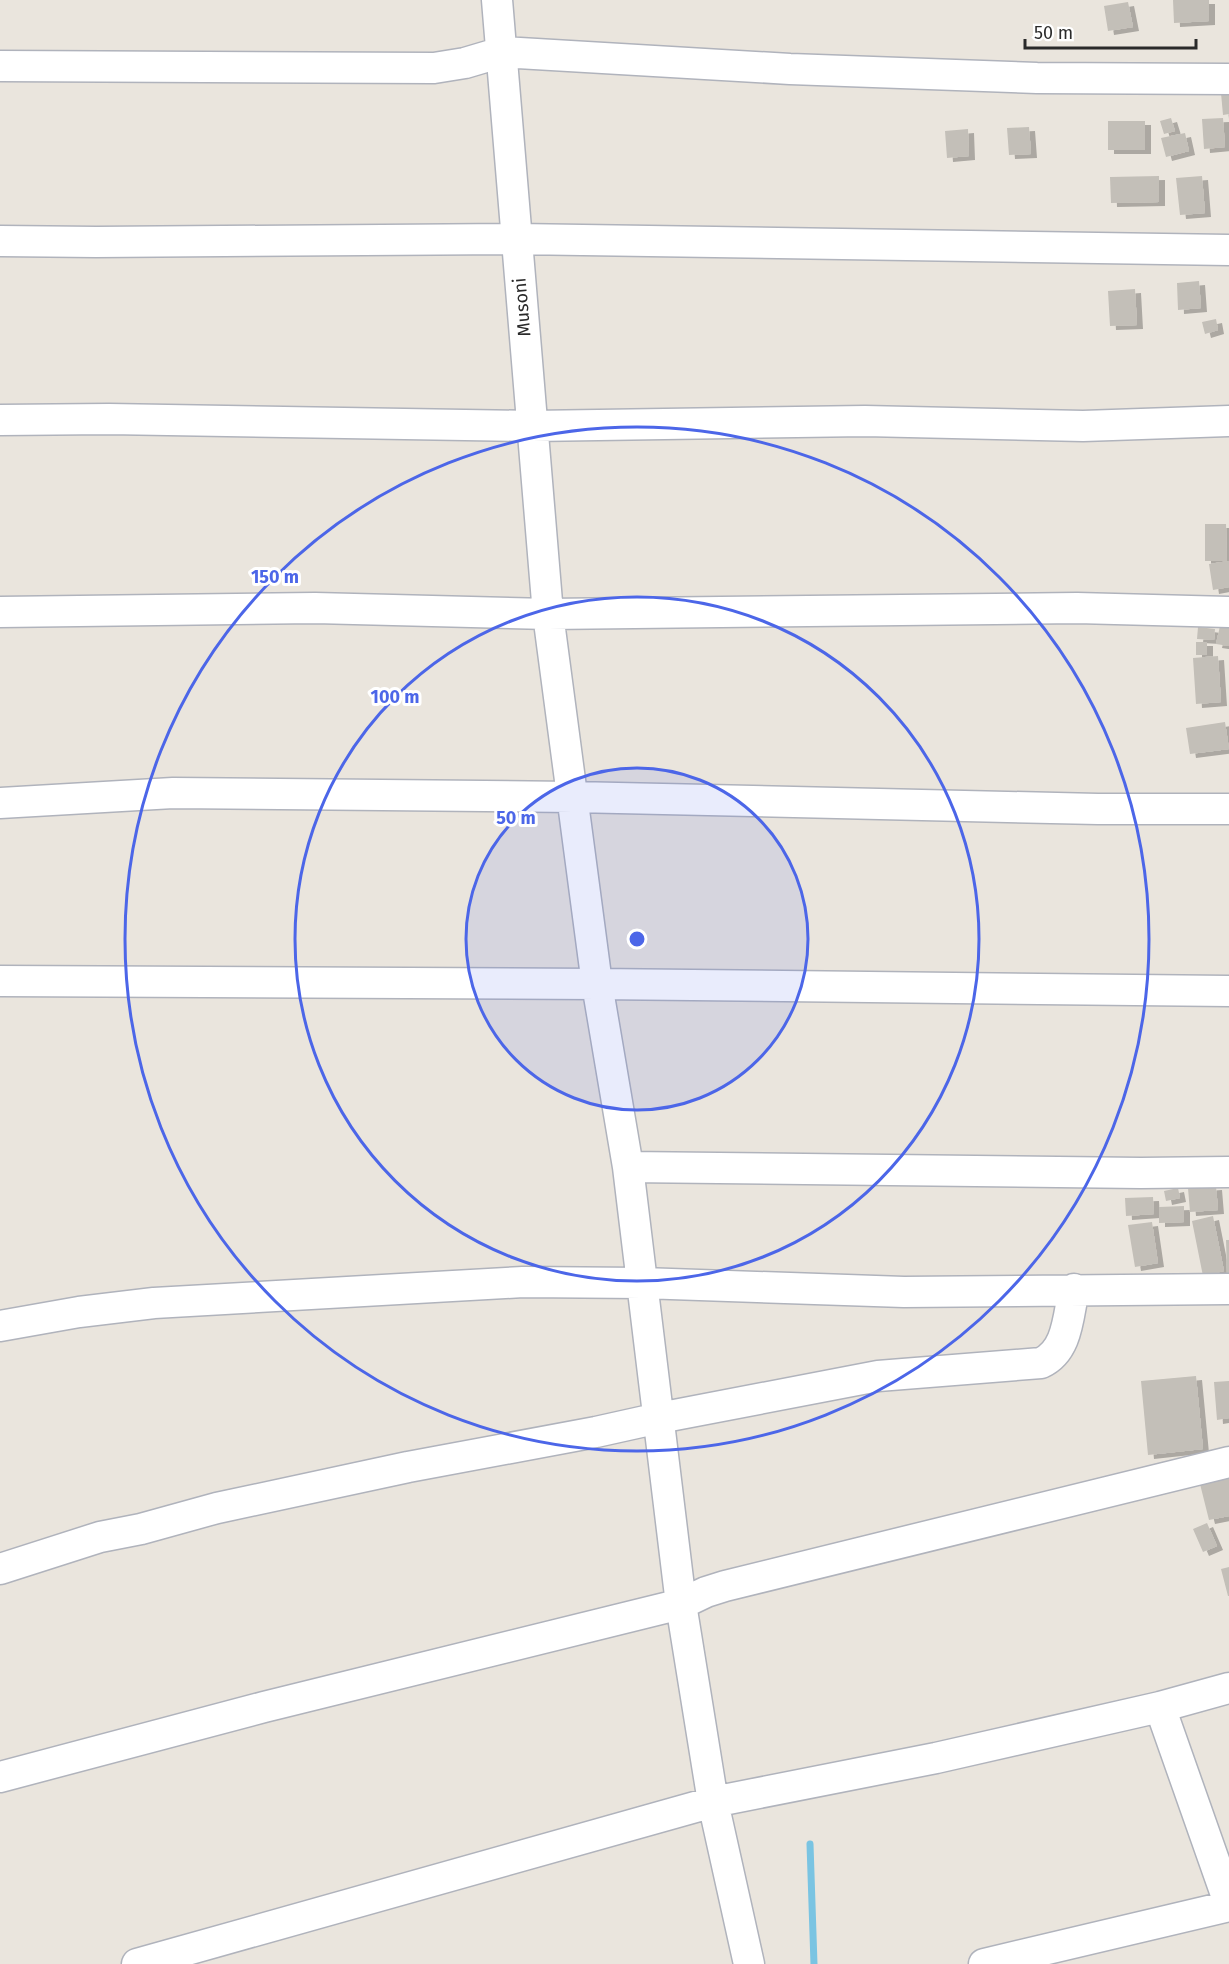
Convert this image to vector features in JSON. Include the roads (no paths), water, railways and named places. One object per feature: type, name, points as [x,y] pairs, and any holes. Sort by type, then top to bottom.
[{"type":"street","name":"Musoni","points":[[497,0],[548,614],[597,984],[628,1167],[681,1604],[713,1802],[748,1964]]},
{"type":"street","points":[[0,66],[435,68],[465,63],[502,52],[790,69],[1025,78],[1229,79]]},
{"type":"street","points":[[0,241],[96,243],[517,239],[1229,250]]},
{"type":"street","points":[[0,420],[109,419],[532,426],[865,421],[1083,426],[1229,421]]},
{"type":"street","points":[[0,612],[315,608],[548,614],[1077,608],[1229,612]]},
{"type":"street","points":[[0,803],[173,793],[573,797],[1098,809],[1229,809]]},
{"type":"street","points":[[0,981],[597,984],[1229,991]]},
{"type":"street","points":[[628,1167],[1229,1172]]},
{"type":"street","points":[[0,1326],[79,1312],[154,1303],[523,1282],[642,1283],[904,1292],[1229,1289]]},
{"type":"street","points":[[0,1569],[100,1537],[141,1529],[217,1508],[408,1467],[878,1376],[1041,1363],[1052,1358],[1061,1346],[1074,1289]]},
{"type":"street","points":[[0,1777],[264,1707],[681,1604],[724,1586],[1229,1462]]},
{"type":"street","points":[[138,1964],[713,1802],[936,1758],[1160,1707],[1229,1688]]},
{"type":"street","points":[[984,1964],[1229,1905],[1160,1707]]},
{"type":"waterway","points":[[810,1844],[814,1964]]}]
